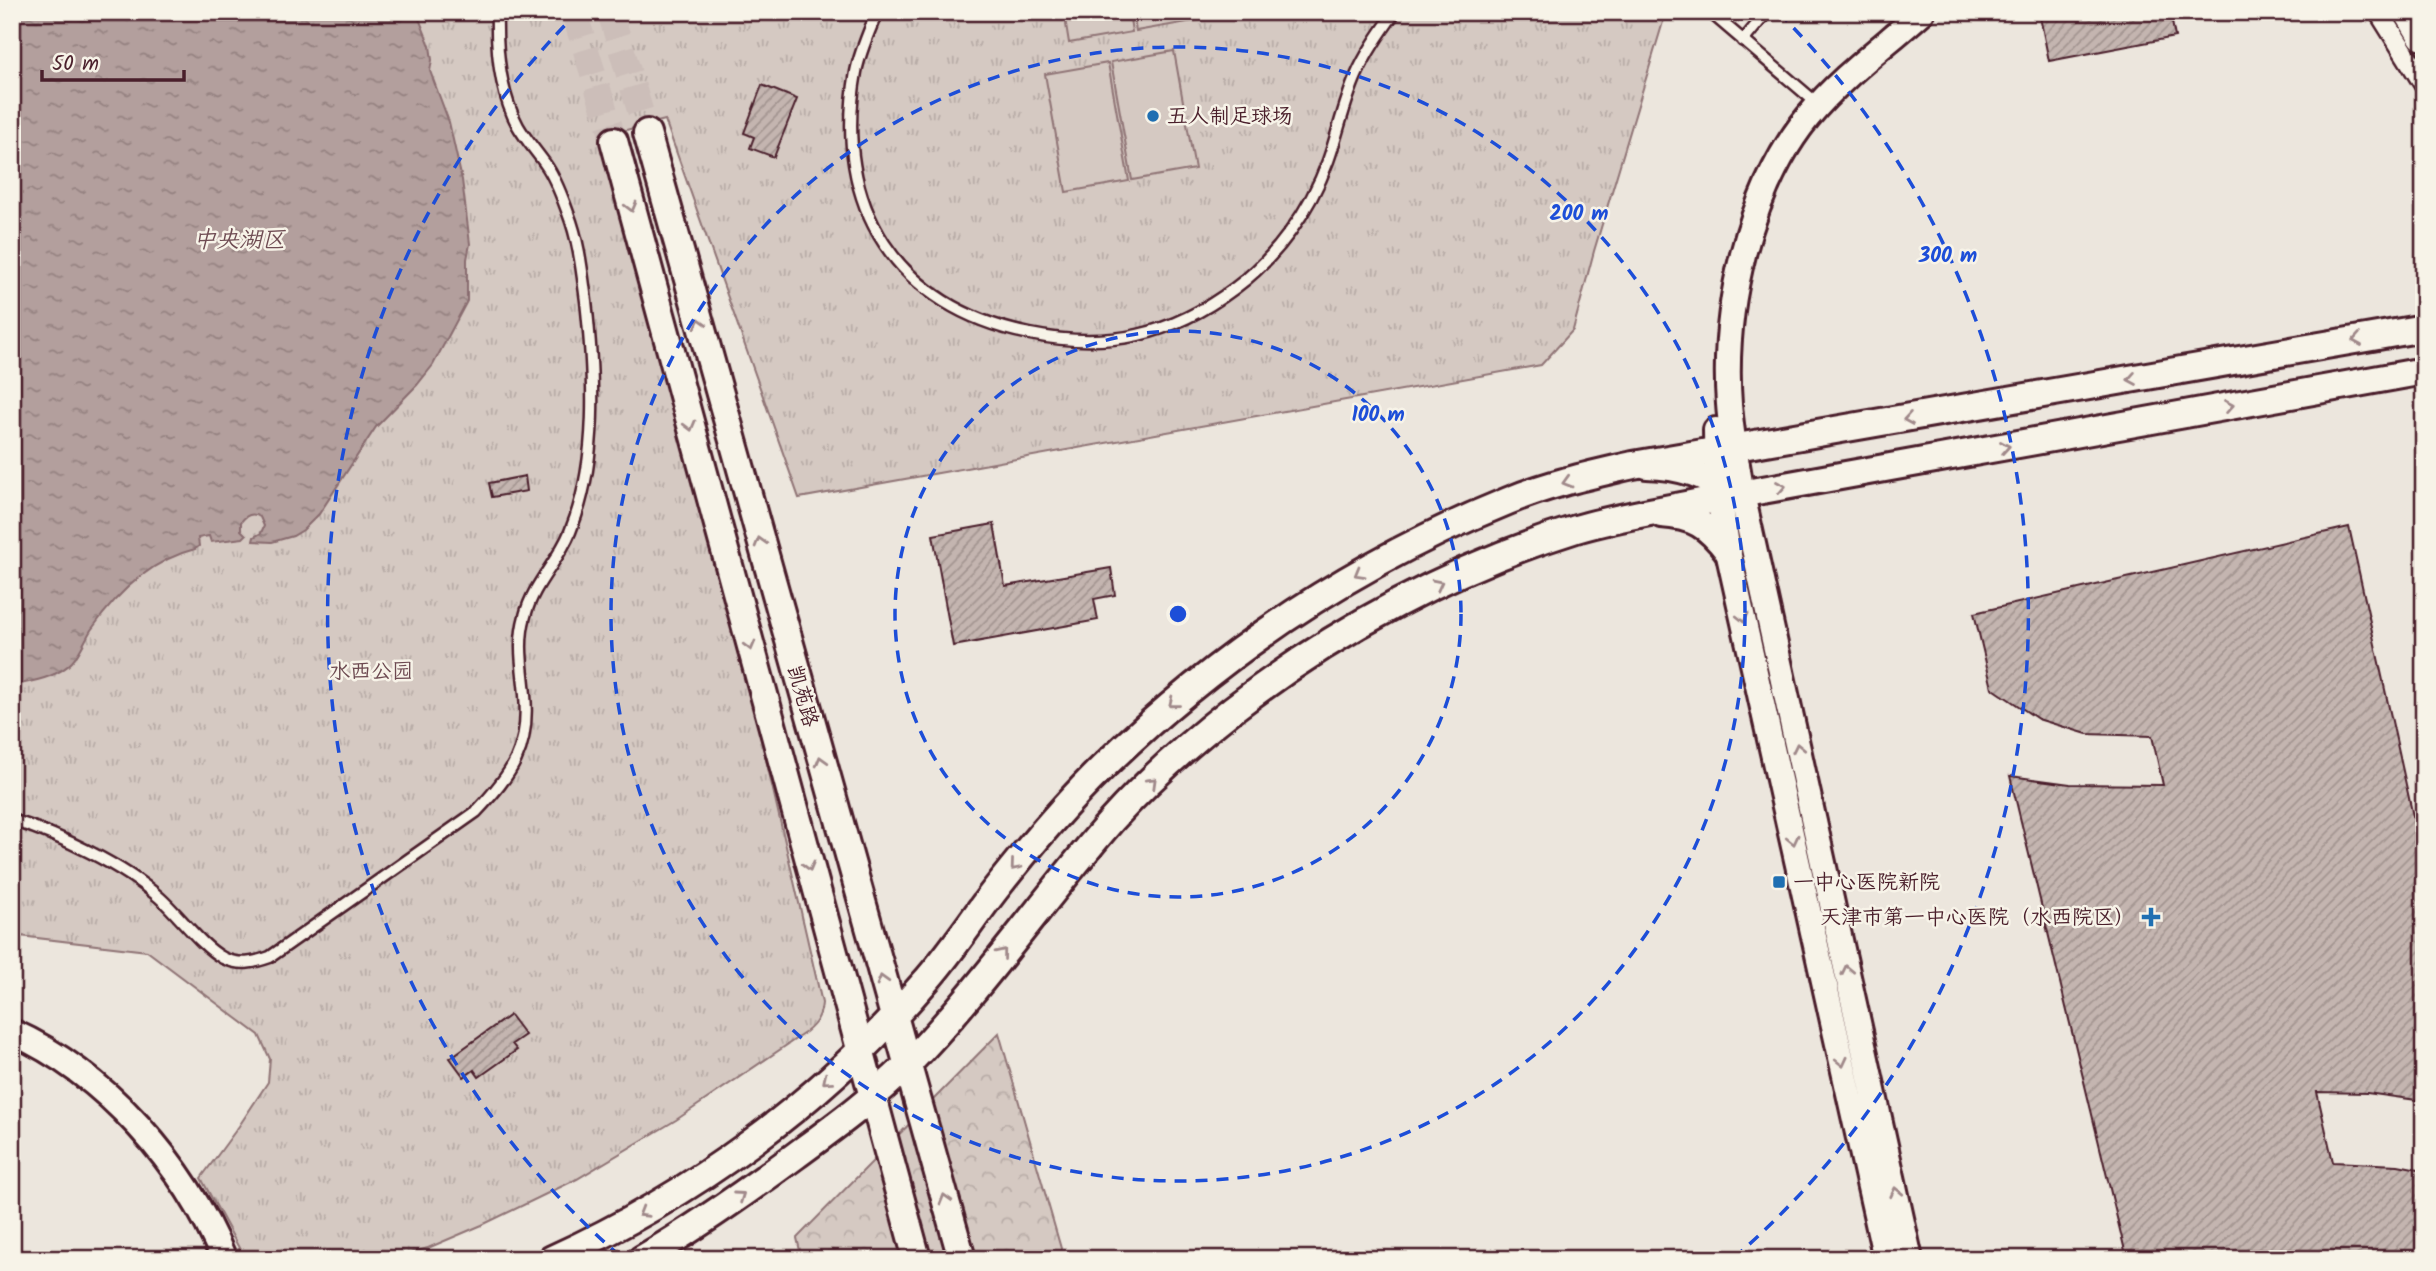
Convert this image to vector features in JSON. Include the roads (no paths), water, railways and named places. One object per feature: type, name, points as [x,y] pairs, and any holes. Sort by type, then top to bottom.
[{"type":"highway","points":[[2411,12],[2424,34]]},
{"type":"main road","name":"凯苑路","points":[[647,133],[893,1018],[901,1063],[929,1140],[962,1259]]},
{"type":"main road","name":"凯苑路","points":[[614,141],[917,1259]]},
{"type":"main road","points":[[552,1259],[639,1216],[707,1172],[771,1126],[859,1053],[927,980],[996,889],[1102,768],[1160,714],[1223,663],[1296,610],[1377,562],[1510,500],[1568,481],[1633,465],[2424,328]]},
{"type":"main road","points":[[642,1259],[747,1191],[872,1098],[901,1063],[960,1006],[1115,817],[1175,759],[1233,710],[1334,640],[1460,574],[1574,530],[1727,493],[2424,371]]},
{"type":"main road","points":[[1642,513],[1687,517],[1703,524],[1728,551]]},
{"type":"main road","points":[[893,1170],[892,1120],[901,1063],[913,1008],[927,980]]},
{"type":"main road","points":[[929,1140],[926,1101],[931,1063],[960,1006]]},
{"type":"street","points":[[1886,1259],[1728,551],[1726,451],[1728,364],[1737,288],[1746,246],[1769,178],[1823,82],[1902,12]]},
{"type":"street","points":[[1814,102],[1922,12]]},
{"type":"street","points":[[2379,12],[2424,84]]},
{"type":"street","points":[[1633,465],[1680,470],[1727,493],[1735,503],[1752,539],[1910,1259]]},
{"type":"street","points":[[12,1032],[66,1063],[108,1097],[145,1133],[179,1176],[209,1226],[224,1259]]},
{"type":"street","points":[[12,1044],[60,1072],[126,1128],[160,1167],[202,1236],[210,1259]]},
{"type":"lane","points":[[12,820],[81,849],[122,872],[158,896],[222,957],[250,964],[270,957],[476,812],[504,782],[518,756],[526,731],[525,694],[520,666],[520,641],[525,614],[539,582],[569,533],[581,491],[592,420],[591,353],[577,242],[569,215],[547,167],[514,125],[499,65],[497,12]]},
{"type":"lane","points":[[877,12],[857,69],[852,120],[858,180],[867,212],[881,242],[900,267],[922,288],[947,305],[980,320],[1048,338],[1113,341],[1145,334],[1179,322],[1208,307],[1255,272],[1275,252],[1314,192],[1328,162],[1355,78],[1369,50],[1395,12]]},
{"type":"lane","points":[[1710,12],[1814,102]]},
{"type":"lane","points":[[1743,41],[1767,12]]},
{"type":"water","name":"中央湖区","points":[[12,12],[413,12],[420,21],[430,46],[430,71],[449,122],[462,180],[470,244],[467,259],[467,301],[433,365],[376,427],[319,514],[303,530],[272,542],[253,541],[264,526],[260,517],[252,515],[241,522],[241,530],[246,535],[243,538],[211,542],[209,536],[198,538],[199,546],[195,549],[164,561],[124,591],[101,616],[75,658],[66,667],[44,678],[12,686]]},
{"type":"tunnel","points":[[574,12],[614,141]]},
{"type":"tunnel","points":[[610,12],[647,133]]},
{"type":"place","name":"五人制足球场","points":[[1153,116]]},
{"type":"place","name":"一中心医院新院","points":[[1779,882]]},
{"type":"place","name":"天津市第一中心医院（水西院区）","points":[[2151,917]]},
{"type":"park label","name":"水西公园","points":[[371,671]]}]
